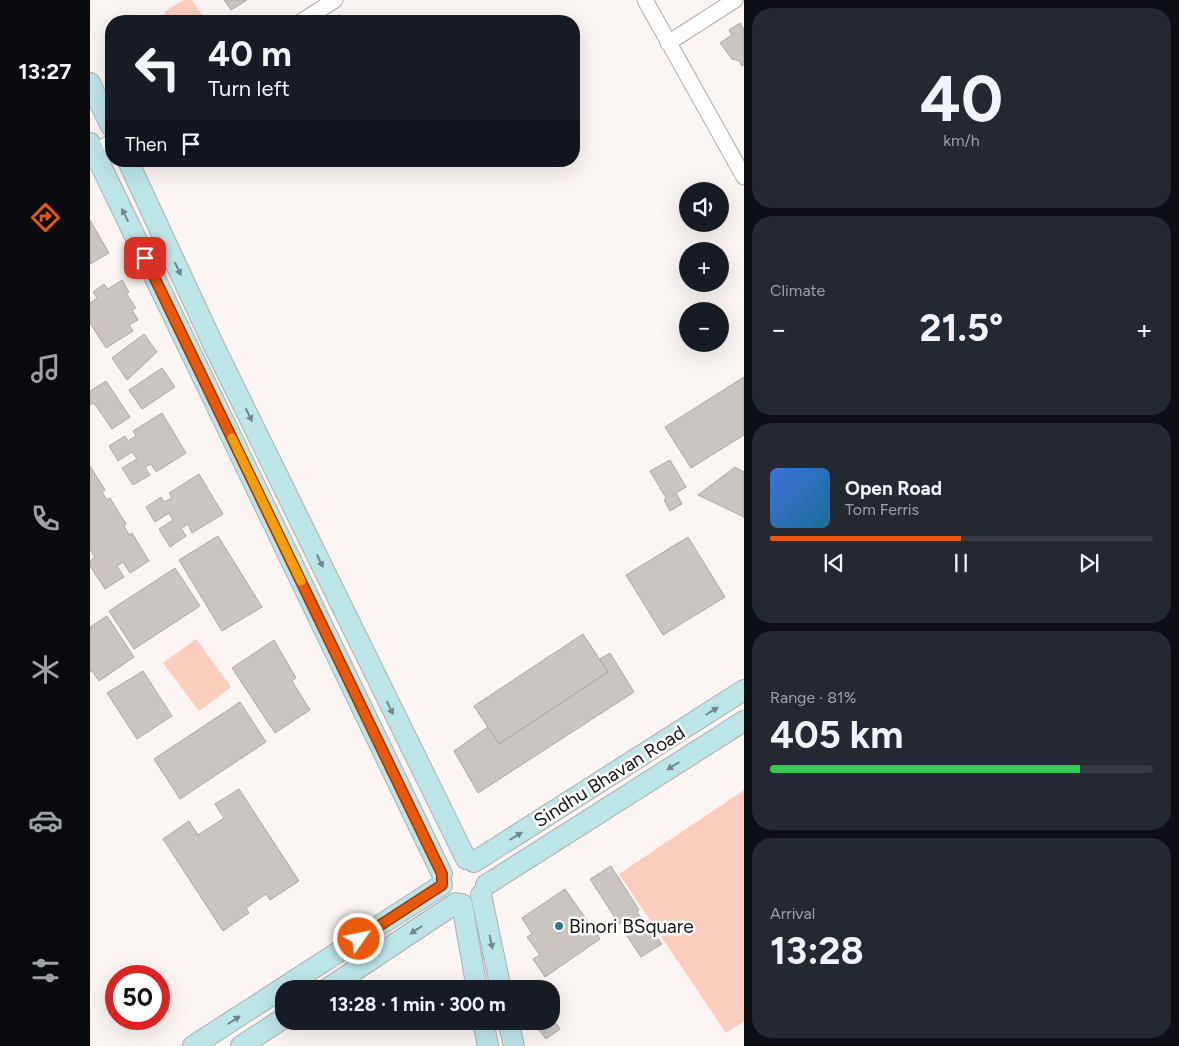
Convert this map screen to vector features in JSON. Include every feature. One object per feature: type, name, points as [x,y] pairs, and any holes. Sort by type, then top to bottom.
[{"type":"street","points":[[311,15],[335,0]]},
{"type":"street","points":[[645,0],[744,177]]},
{"type":"street","points":[[668,43],[736,0]]},
{"type":"street","points":[[90,83],[105,114]]},
{"type":"street","points":[[105,144],[91,150],[442,880],[446,895],[459,903],[475,980]]},
{"type":"street","points":[[131,167],[213,344],[470,860],[484,871],[483,890],[499,980]]},
{"type":"street","name":"Sindhu Bhavan Road","points":[[470,860],[744,690]]},
{"type":"street","name":"Sindhu Bhavan Road","points":[[483,890],[744,722]]},
{"type":"street","points":[[193,1046],[442,880],[452,862],[470,860]]},
{"type":"street","points":[[341,980],[459,903],[472,902],[483,890]]},
{"type":"street","points":[[241,1046],[275,1024]]},
{"type":"street","points":[[485,1030],[488,1046]]},
{"type":"street","points":[[510,1030],[514,1046]]},
{"type":"shaded area","points":[[183,0],[192,0],[202,15],[164,15],[166,11]]},
{"type":"shaded area","points":[[196,639],[231,687],[199,711],[163,663]]},
{"type":"shaded area","points":[[744,790],[744,1021],[726,1033],[619,874]]},
{"type":"building","points":[[224,0],[247,0],[231,10]]},
{"type":"building","points":[[740,23],[744,30],[744,64],[742,66],[739,61],[732,59],[720,43],[732,35],[729,30]]},
{"type":"building","points":[[90,220],[109,253],[90,264]]},
{"type":"building","points":[[122,280],[129,292],[126,293],[136,308],[132,310],[138,320],[129,325],[133,331],[106,348],[90,323],[90,303],[97,298],[93,292],[104,284],[108,289]]},
{"type":"building","points":[[144,334],[157,352],[127,380],[112,358]]},
{"type":"building","points":[[162,368],[175,387],[142,409],[129,390]]},
{"type":"building","points":[[744,377],[744,435],[691,468],[665,427]]},
{"type":"building","points":[[106,381],[130,417],[112,429],[94,403],[90,405],[90,391]]},
{"type":"building","points":[[162,413],[186,453],[156,472],[151,464],[145,467],[150,475],[133,485],[122,468],[137,459],[132,452],[118,461],[109,446],[125,436],[128,441],[136,436],[133,431]]},
{"type":"building","points":[[670,460],[686,487],[676,493],[682,504],[670,511],[664,500],[666,498],[650,471]]},
{"type":"building","points":[[90,466],[105,490],[102,492],[107,500],[110,498],[126,524],[124,526],[129,535],[132,533],[149,561],[130,573],[123,562],[117,566],[124,577],[105,589],[90,566],[90,561],[95,557],[90,550]]},
{"type":"building","points":[[735,467],[744,472],[744,517],[698,495]]},
{"type":"building","points":[[199,474],[223,514],[192,533],[188,524],[181,528],[186,536],[170,547],[159,529],[173,520],[169,513],[155,522],[146,507],[161,497],[164,502],[172,498],[169,493]]},
{"type":"building","points":[[218,536],[262,607],[222,631],[179,560]]},
{"type":"building","points":[[688,537],[725,597],[663,635],[626,575]]},
{"type":"building","points":[[175,568],[200,606],[134,649],[109,611]]},
{"type":"building","points":[[107,616],[134,657],[99,681],[92,671],[90,672],[90,627]]},
{"type":"building","points":[[583,634],[608,672],[499,744],[474,706]]},
{"type":"building","points":[[274,640],[296,678],[292,681],[310,710],[275,733],[232,668]]},
{"type":"building","points":[[610,653],[634,692],[478,793],[454,751],[488,727],[499,744],[608,672],[600,659]]},
{"type":"building","points":[[143,671],[172,716],[137,739],[107,693]]},
{"type":"building","points":[[240,702],[266,742],[180,799],[154,759]]},
{"type":"building","points":[[239,789],[299,881],[270,900],[266,894],[246,908],[249,913],[223,931],[163,839],[189,821],[198,835],[224,818],[215,804]]},
{"type":"building","points":[[611,866],[639,910],[637,912],[662,944],[641,957],[627,936],[631,934],[622,922],[619,924],[590,879]]},
{"type":"building","name":"Binori BSquare","points":[[565,889],[600,939],[545,977],[533,959],[540,955],[527,937],[532,934],[522,918]]},
{"type":"building","points":[[539,1030],[559,1030],[546,1039]]},
{"type":"slow traffic","points":[[232,438],[301,581]]},
{"type":"place","name":"Binori BSquare","points":[[559,926]]},
{"type":"route","points":[[145,258],[442,874],[442,885],[359,939]]}]
